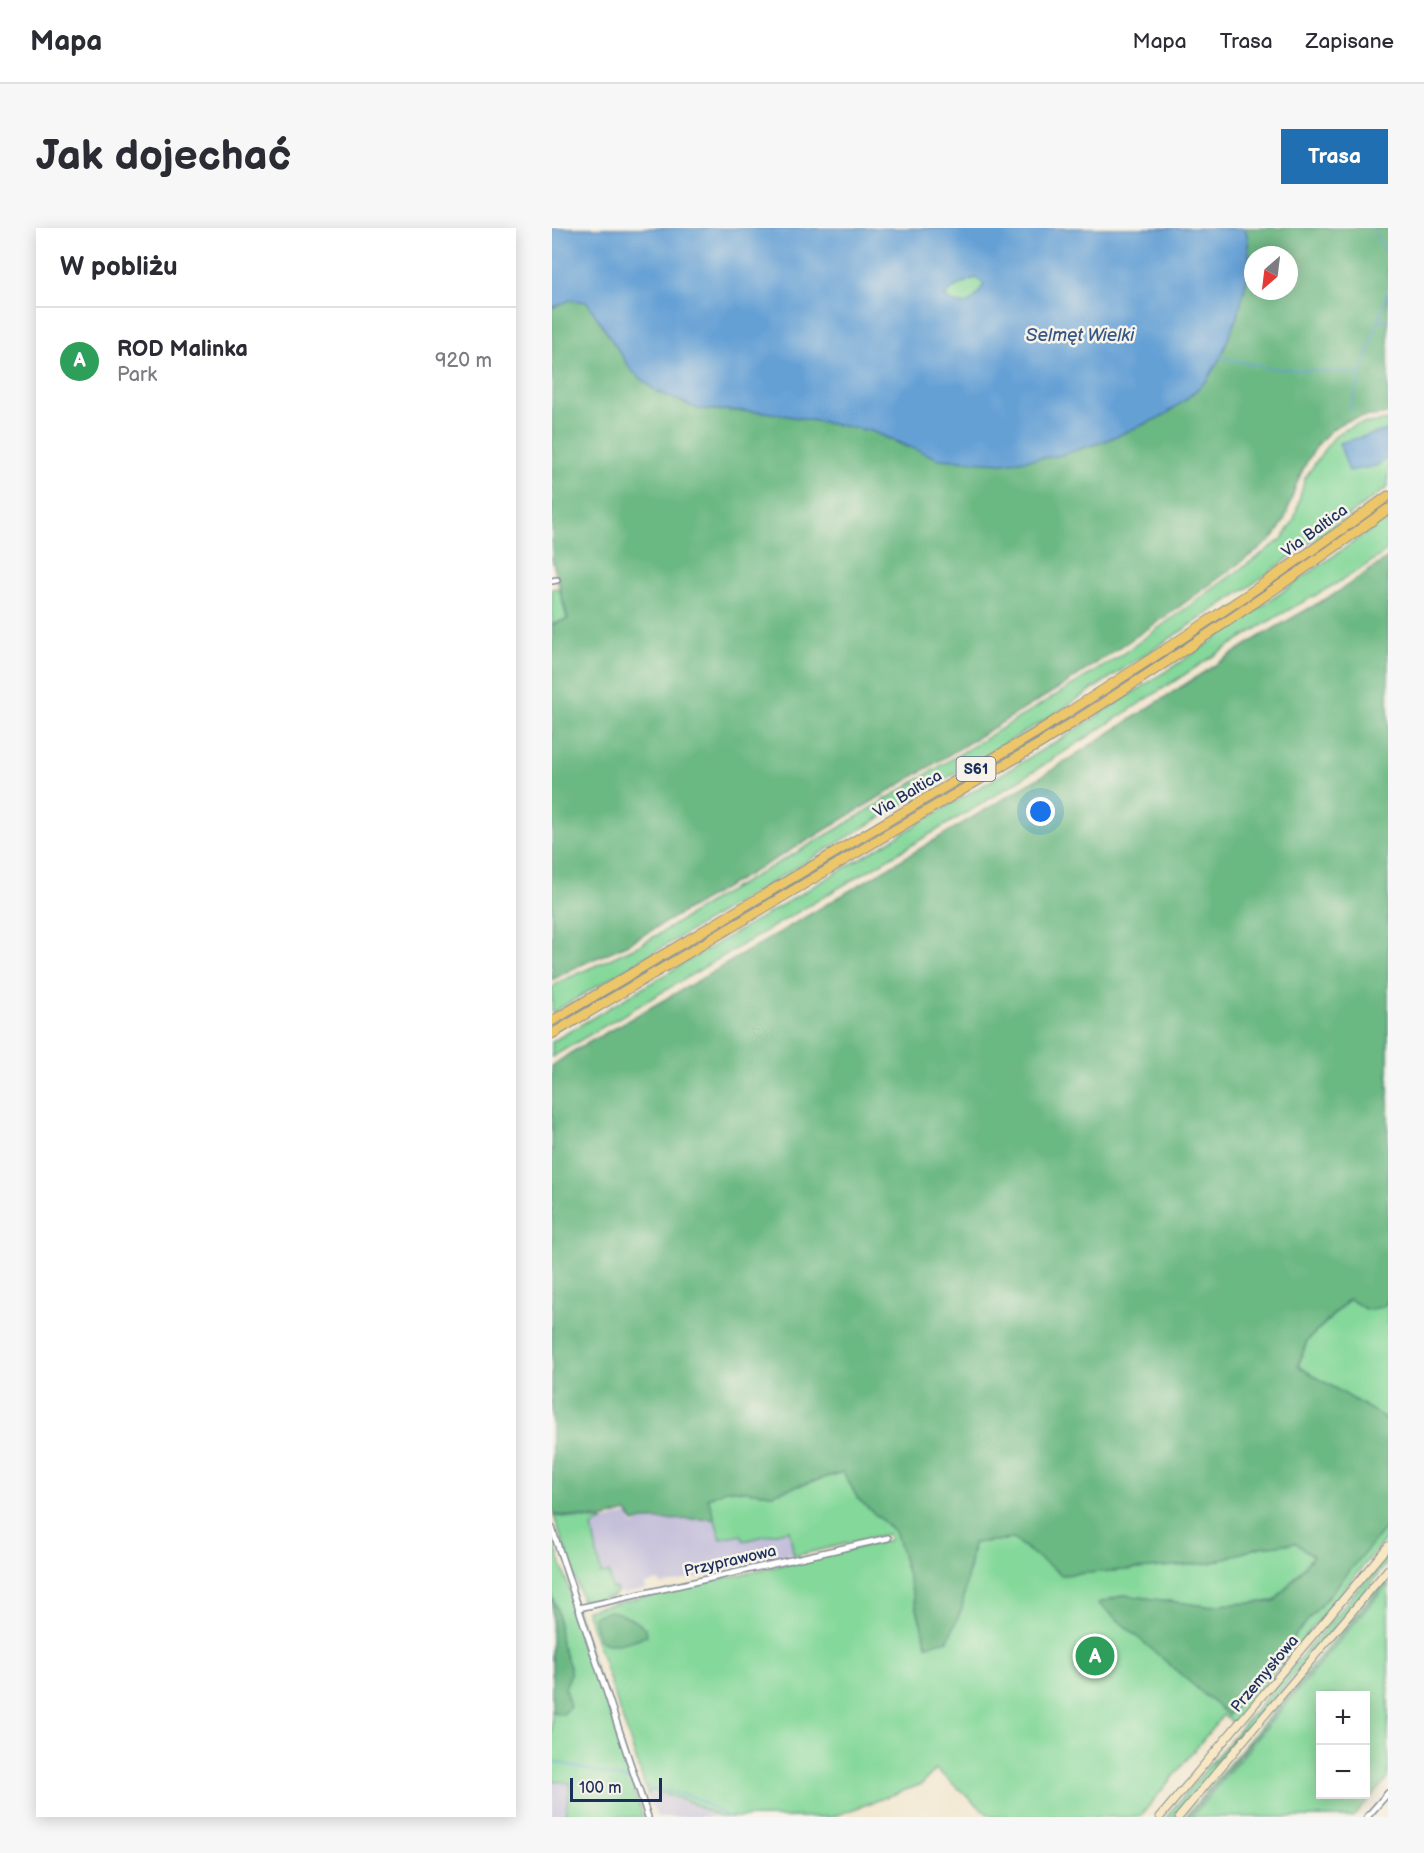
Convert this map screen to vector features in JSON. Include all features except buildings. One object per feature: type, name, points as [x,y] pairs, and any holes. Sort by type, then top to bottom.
[{"type":"highway","name":"Via Baltica","points":[[552,1021],[1053,722],[1215,617],[1388,496]]},
{"type":"highway","name":"Via Baltica","points":[[552,1034],[1090,712],[1248,609],[1388,509]]},
{"type":"main road","name":"Przemysłowa","points":[[1160,1817],[1388,1546]]},
{"type":"main road","name":"Przemysłowa","points":[[1179,1817],[1388,1569]]},
{"type":"street","points":[[552,1528],[648,1817]]},
{"type":"street","name":"Przyprawowa","points":[[579,1608],[888,1538]]},
{"type":"street","points":[[1367,1817],[1388,1793]]},
{"type":"shaded area","points":[[774,1495],[800,1553],[745,1566],[740,1562],[727,1565],[728,1570],[662,1585],[658,1581],[645,1584],[646,1589],[623,1594],[620,1591],[614,1596],[555,1515],[603,1521],[628,1514],[633,1526],[643,1520],[715,1519]]},
{"type":"shaded area","points":[[552,1768],[635,1817],[552,1817]]},
{"type":"shaded area","points":[[651,1793],[687,1801],[716,1817],[657,1817],[648,1798]]},
{"type":"green space","points":[[1244,228],[1388,228],[1388,414],[1351,419],[1328,433],[1307,461],[1283,523],[1270,541],[1168,615],[1062,686],[817,835],[626,945],[552,980],[552,625],[568,619],[552,559],[552,308],[570,300],[587,302],[632,371],[698,409],[766,412],[871,431],[907,447],[1057,456],[1105,441],[1163,416],[1185,400],[1207,380],[1221,357],[1239,311],[1244,290],[1244,300],[1298,300],[1298,246],[1248,246]]},
{"type":"green space","points":[[976,278],[984,284],[968,303],[958,304],[945,297],[959,285]]},
{"type":"green space","points":[[1388,420],[1388,487],[1247,588],[1053,715],[552,1013],[552,988],[558,983],[640,945],[839,828],[1117,658],[1282,539],[1294,520],[1305,478],[1337,434],[1355,425]]},
{"type":"green space","points":[[1388,500],[1388,505],[1269,590],[1039,739],[552,1030],[552,1025],[1110,691],[1263,589]]},
{"type":"green space","points":[[1388,518],[1388,550],[1372,562],[1251,632],[981,804],[552,1057],[552,1042],[1069,734],[1199,650]]},
{"type":"green space","points":[[1388,558],[1388,1301],[1382,1307],[1367,1310],[1349,1299],[1307,1341],[1298,1366],[1388,1420],[1388,1525],[1228,1715],[1098,1603],[1124,1595],[1206,1606],[1275,1601],[1313,1556],[1296,1543],[1260,1547],[1211,1563],[1062,1575],[1013,1539],[973,1543],[962,1608],[948,1640],[927,1645],[896,1533],[858,1499],[843,1472],[772,1494],[728,1489],[708,1498],[715,1519],[643,1520],[634,1523],[627,1512],[602,1519],[555,1515],[552,1505],[552,1066],[572,1052],[706,976],[1052,770],[1257,638],[1336,593]]},
{"type":"green space","points":[[559,588],[567,619],[552,624],[552,589]]},
{"type":"green space","points":[[1350,1299],[1382,1307],[1388,1301],[1388,1420],[1298,1367],[1307,1341]]},
{"type":"green space","points":[[843,1472],[858,1499],[896,1533],[927,1645],[969,1572],[973,1543],[1013,1539],[1062,1575],[1211,1563],[1260,1547],[1296,1543],[1313,1556],[1275,1601],[1206,1606],[1124,1595],[1099,1603],[1228,1715],[1388,1525],[1388,1536],[1233,1723],[1223,1715],[1140,1817],[991,1817],[936,1769],[922,1784],[832,1817],[719,1817],[686,1800],[651,1791],[648,1795],[586,1610],[890,1540],[888,1534],[794,1556],[789,1530],[744,1541],[741,1535],[721,1539],[708,1498],[728,1489],[772,1494]]},
{"type":"green space","points":[[554,1516],[603,1521],[592,1527],[601,1574],[609,1573],[612,1589],[616,1588],[617,1592],[614,1596],[583,1603]]},
{"type":"green space","points":[[554,1543],[643,1817],[565,1817],[570,1783],[552,1780],[552,1710],[555,1713],[570,1707],[565,1687],[570,1676],[570,1667],[561,1644],[557,1609],[552,1597],[552,1546]]},
{"type":"green space","points":[[1388,1553],[1388,1562],[1367,1588],[1174,1817],[1166,1817]]},
{"type":"green space","points":[[1388,1575],[1388,1580],[1188,1817],[1185,1817]]},
{"type":"green space","points":[[1388,1583],[1388,1778],[1370,1798],[1370,1691],[1316,1691],[1316,1799],[1369,1799],[1353,1817],[1191,1817]]},
{"type":"green space","points":[[552,1597],[557,1609],[561,1644],[570,1667],[570,1676],[565,1688],[570,1707],[563,1714],[552,1710]]},
{"type":"green space","points":[[610,1611],[624,1615],[646,1628],[647,1636],[623,1643],[604,1643],[599,1638],[593,1616]]},
{"type":"water","name":"Selmęt Wielki","points":[[552,228],[1244,228],[1248,246],[1244,246],[1244,290],[1239,311],[1221,357],[1207,380],[1185,400],[1163,416],[1105,441],[1057,456],[1003,463],[939,459],[871,431],[766,412],[698,409],[656,391],[632,371],[587,302],[570,300],[552,308]],"holes":[[[976,278],[984,284],[976,296],[963,304],[958,304],[945,297],[955,287]]]},
{"type":"water","points":[[1388,430],[1388,458],[1376,466],[1349,471],[1339,443]]},
{"type":"waterway","points":[[1372,228],[1388,257]]},
{"type":"waterway","points":[[1350,410],[1388,290]]},
{"type":"waterway","points":[[1380,320],[1388,320]]},
{"type":"waterway","points":[[1221,357],[1267,368],[1361,373]]},
{"type":"waterway","points":[[552,1761],[629,1780]]},
{"type":"waterway","points":[[647,1786],[692,1796],[728,1817]]},
{"type":"place","name":"ROD Malinka","points":[[1095,1656]]}]
